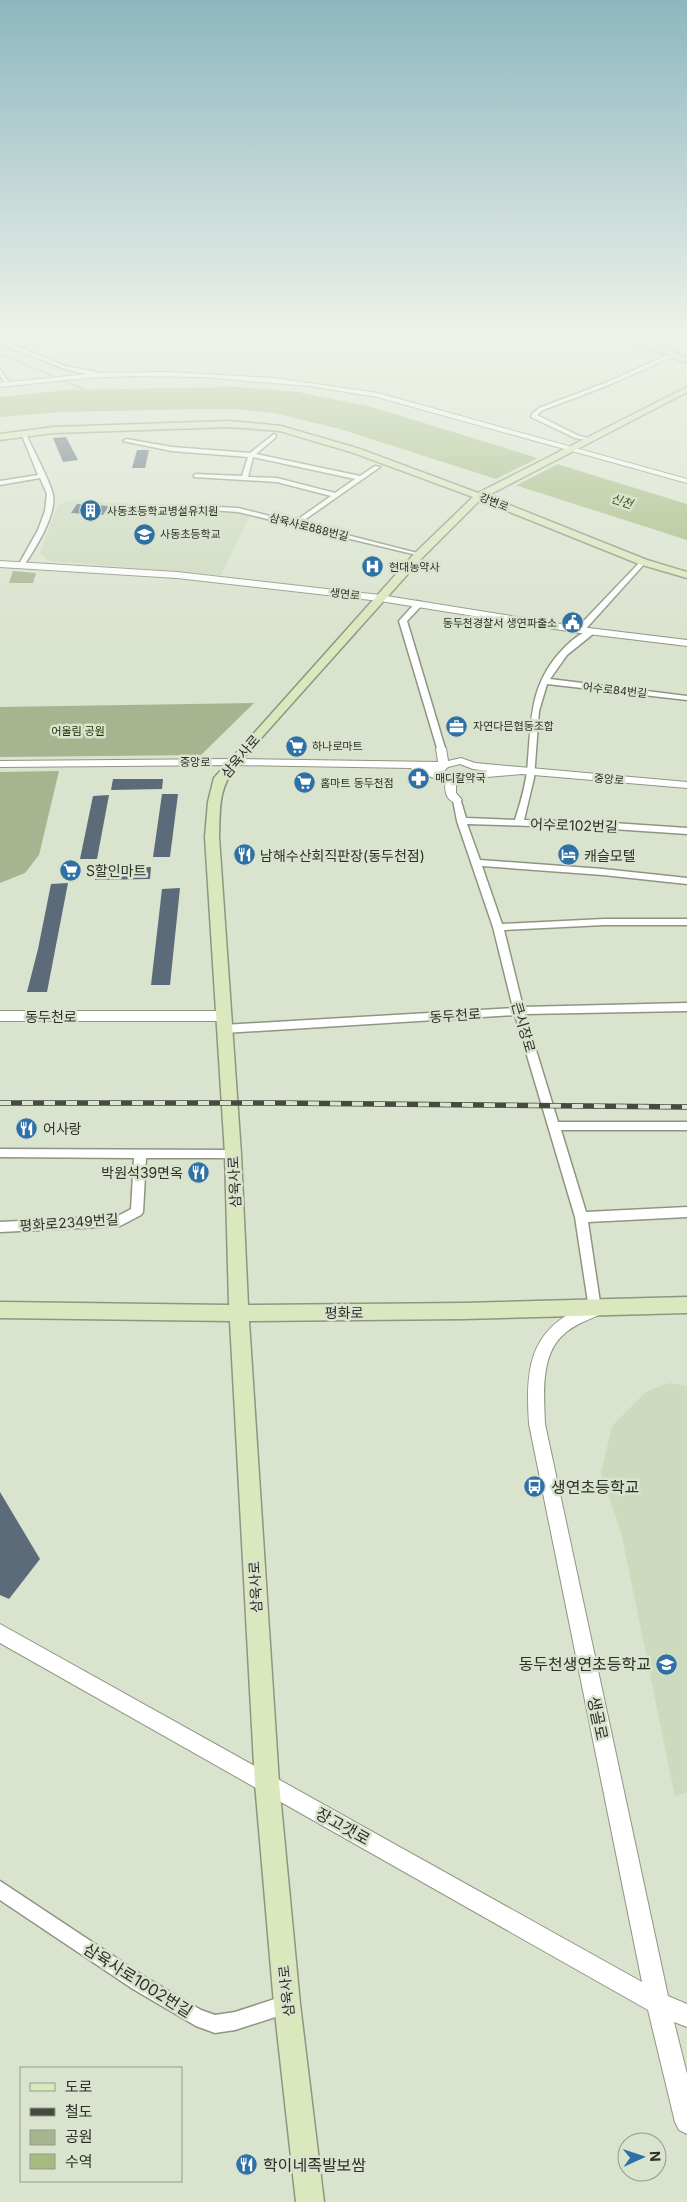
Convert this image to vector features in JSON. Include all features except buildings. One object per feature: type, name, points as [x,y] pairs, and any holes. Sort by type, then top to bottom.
[{"type":"main road","name":"강변로","points":[[304,436],[357,451],[483,494],[643,562],[687,575]]},
{"type":"main road","name":"삼육사로","points":[[310,2202],[287,2004],[267,1783],[239,1313],[233,1154],[212,838],[214,802],[220,778],[233,762],[419,555],[483,494],[598,436]]},
{"type":"main road","name":"평화로","points":[[0,1310],[63,1309],[239,1313],[465,1312],[687,1305]]},
{"type":"street","points":[[22,564],[35,541],[50,502],[50,494],[24,436]]},
{"type":"street","points":[[244,478],[251,455],[274,436]]},
{"type":"street","points":[[520,436],[687,481]]},
{"type":"street","points":[[575,436],[590,440]]},
{"type":"street","points":[[126,441],[172,449],[251,455],[359,478]]},
{"type":"street","points":[[295,524],[359,478],[378,467]]},
{"type":"street","points":[[0,483],[42,476]]},
{"type":"street","points":[[196,476],[282,481],[336,495]]},
{"type":"street","name":"삼육사로888번길","points":[[198,508],[238,510],[419,555]]},
{"type":"street","points":[[580,630],[643,562]]},
{"type":"street","name":"생연로","points":[[0,564],[177,575],[380,598],[590,632],[687,644]]},
{"type":"street","points":[[420,603],[403,621],[442,756],[440,770],[452,780],[452,794],[456,800]]},
{"type":"street","points":[[518,823],[528,793],[526,772],[536,703],[544,681],[560,658],[576,640],[590,632]]},
{"type":"street","name":"어수로84번길","points":[[544,681],[687,698]]},
{"type":"street","points":[[442,756],[456,761]]},
{"type":"street","points":[[391,764],[420,763],[446,756],[473,771]]},
{"type":"street","name":"중앙로","points":[[0,764],[233,762],[391,764],[426,769],[452,780],[473,771],[526,772],[687,785]]},
{"type":"street","name":"큰시장로","points":[[456,800],[498,927],[519,1011],[580,1217],[595,1309]]},
{"type":"street","name":"어수로102번길","points":[[462,821],[598,825],[687,831]]},
{"type":"street","points":[[476,864],[603,872],[687,881]]},
{"type":"street","points":[[498,927],[604,922],[687,922]]},
{"type":"street","name":"동두천로","points":[[0,1016],[223,1022],[687,1007]]},
{"type":"street","points":[[554,1126],[687,1126]]},
{"type":"street","points":[[0,1153],[233,1154]]},
{"type":"street","name":"평화로2349번길","points":[[0,1227],[120,1221],[137,1212],[140,1154]]},
{"type":"street","points":[[580,1217],[687,1212]]},
{"type":"street","name":"생골로","points":[[595,1309],[567,1322],[556,1331],[542,1354],[537,1376],[537,1424],[658,2003],[687,2122]]},
{"type":"street","name":"장고갯로","points":[[0,1633],[658,2003],[687,2016]]},
{"type":"street","name":"삼육사로1002번길","points":[[0,1890],[139,1983],[196,2017],[215,2024],[235,2021],[287,2004]]},
{"type":"shaded area","name":"사동초등학교","points":[[76,500],[251,514],[221,575],[48,561],[40,553],[58,504]]},
{"type":"shaded area","name":"동두천생연초등학교","points":[[670,1383],[687,1386],[687,1792],[675,1797],[622,1536],[601,1473],[612,1426],[647,1391]]},
{"type":"green space","points":[[13,571],[36,573],[33,583],[9,583]]},
{"type":"green space","name":"어울림 공원","points":[[254,703],[201,755],[0,757],[0,707]]},
{"type":"green space","points":[[59,771],[39,855],[25,873],[0,883],[0,772]]},
{"type":"water","name":"신천","points":[[361,436],[465,436],[687,504],[687,540]]},
{"type":"pier","points":[[542,456],[562,462],[513,487],[492,481]]},
{"type":"railway","points":[[0,1103],[276,1103],[687,1107]]},
{"type":"place","name":"사동초등학교병설유치원","points":[[91,511]]},
{"type":"place","name":"사동초등학교","points":[[144,534]]},
{"type":"place","name":"현대농약사","points":[[373,567]]},
{"type":"place","name":"동두천경찰서 생연파출소","points":[[573,623]]},
{"type":"place","name":"자연다믄협동조합","points":[[457,726]]},
{"type":"place","name":"하나로마트","points":[[296,746]]},
{"type":"place","name":"매디칼약국","points":[[419,778]]},
{"type":"place","name":"홈마트 동두천점","points":[[304,783]]},
{"type":"place","name":"남해수산회직판장(동두천점)","points":[[244,855]]},
{"type":"place","name":"캐슬모텔","points":[[568,855]]},
{"type":"place","name":"S할인마트","points":[[70,870]]},
{"type":"place","name":"어사랑","points":[[27,1128]]},
{"type":"place","name":"박원석39면옥","points":[[199,1172]]},
{"type":"place","name":"생연초등학교","points":[[535,1487]]},
{"type":"place","name":"동두천생연초등학교","points":[[667,1664]]},
{"type":"place","name":"학이네족발보쌈","points":[[247,2165]]}]
